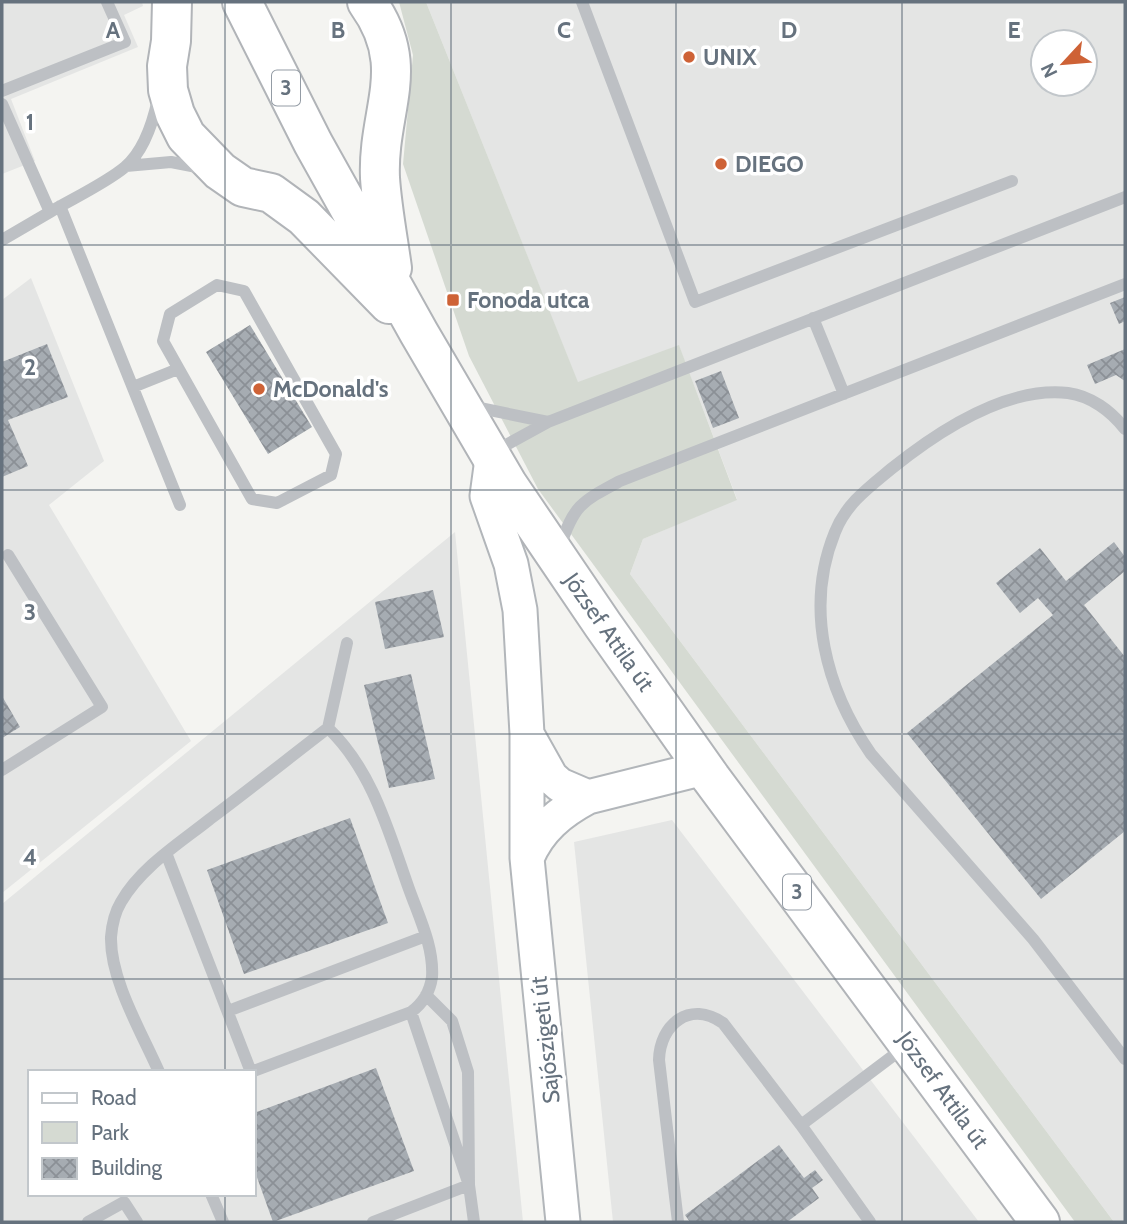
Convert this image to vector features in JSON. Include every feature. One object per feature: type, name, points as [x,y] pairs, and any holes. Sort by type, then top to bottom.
[{"type":"main road","points":[[172,2],[168,90],[175,114],[186,136],[220,171],[243,187],[271,193],[291,189],[331,174],[354,158],[385,122]]},
{"type":"main road","points":[[169,54],[177,24],[192,2]]},
{"type":"main road","name":"József Attila út","points":[[242,2],[331,174],[491,456],[603,625],[704,768],[1040,1222]]},
{"type":"main road","points":[[379,10],[393,72],[380,178],[396,291]]},
{"type":"main road","points":[[271,193],[304,217],[359,275],[419,332]]},
{"type":"main road","name":"Sajószigeti út","points":[[491,456],[487,496],[506,546],[520,610],[527,734],[527,858],[563,1222]]},
{"type":"main road","points":[[527,734],[551,777],[560,785],[587,797]]},
{"type":"main road","points":[[527,858],[534,841],[542,831],[570,807],[587,797],[704,768]]},
{"type":"lane","points":[[2,91],[125,42],[107,2]]},
{"type":"lane","points":[[582,2],[695,302],[1012,181]]},
{"type":"lane","points":[[126,166],[152,123],[169,54]]},
{"type":"lane","points":[[2,104],[55,209],[133,387],[180,505]]},
{"type":"lane","points":[[2,240],[126,166],[171,162],[220,171]]},
{"type":"lane","points":[[491,456],[548,422],[1125,197]]},
{"type":"lane","points":[[557,556],[568,523],[576,509],[586,499],[620,481],[1125,284]]},
{"type":"lane","points":[[217,285],[244,291],[336,454],[331,475],[277,503],[252,499],[178,369],[163,341],[170,314],[217,285]]},
{"type":"lane","points":[[813,318],[844,394]]},
{"type":"lane","points":[[133,387],[178,369]]},
{"type":"lane","points":[[1125,429],[1102,407],[1086,398],[1069,393],[1053,393],[1010,400],[943,431],[857,497],[845,512],[835,531],[822,576],[820,606],[822,637],[830,675],[838,698],[856,733],[871,754],[1033,939],[1125,1059]]},
{"type":"lane","points":[[460,404],[548,422]]},
{"type":"lane","points":[[2,771],[102,707],[8,555]]},
{"type":"lane","points":[[158,1070],[113,961],[111,938],[121,901],[166,853],[328,728],[347,643]]},
{"type":"lane","points":[[256,1070],[411,1012],[426,995],[432,979],[426,936],[381,810],[353,757],[328,728]]},
{"type":"lane","points":[[166,853],[250,1070]]},
{"type":"lane","points":[[228,1011],[426,936]]},
{"type":"lane","points":[[426,995],[452,1021],[468,1072],[469,1185],[474,1222]]},
{"type":"lane","points":[[411,1012],[469,1185]]},
{"type":"lane","points":[[678,1222],[659,1060],[662,1037],[676,1021],[696,1014],[706,1015],[723,1023],[801,1125],[870,1222]]},
{"type":"lane","points":[[801,1125],[909,1044]]},
{"type":"lane","points":[[373,1222],[469,1185]]},
{"type":"lane","points":[[212,1196],[223,1222]]},
{"type":"lane","points":[[88,1222],[124,1202],[137,1222]]},
{"type":"shaded area","points":[[2,2],[142,2],[143,6],[124,15],[138,47],[11,99],[35,161],[2,174]]},
{"type":"shaded area","points":[[426,2],[1125,2],[1125,1222],[1114,1222],[630,574],[643,539],[737,499],[679,346],[578,383]]},
{"type":"shaded area","points":[[31,278],[104,461],[49,505],[191,741],[2,893],[2,300]]},
{"type":"shaded area","points":[[455,532],[523,1222],[2,1222],[2,904]]},
{"type":"shaded area","points":[[672,820],[979,1222],[613,1222],[574,842]]},
{"type":"green space","points":[[399,2],[426,2],[578,382],[679,345],[737,500],[643,539],[630,574],[1114,1222],[1075,1222],[538,489],[469,356],[403,164],[413,55]]},
{"type":"building","points":[[1125,297],[1125,321],[1119,324],[1110,303]]},
{"type":"building","name":"McDonald's","points":[[250,325],[312,427],[268,454],[206,352]]},
{"type":"building","points":[[47,344],[68,397],[8,420],[28,466],[2,477],[2,362]]},
{"type":"building","points":[[1125,349],[1125,381],[1116,375],[1095,384],[1087,365]]},
{"type":"building","points":[[721,371],[739,418],[713,428],[695,381]]},
{"type":"building","points":[[1114,542],[1125,557],[1125,571],[1084,605],[1125,657],[1125,831],[1041,899],[907,733],[1053,615],[1038,598],[1020,613],[996,583],[1040,548],[1066,581]]},
{"type":"building","points":[[433,590],[444,637],[385,649],[375,602]]},
{"type":"building","points":[[411,674],[435,779],[389,788],[364,685]]},
{"type":"building","points":[[2,696],[20,727],[2,738]]},
{"type":"building","points":[[350,818],[388,923],[244,974],[207,870]]},
{"type":"building","points":[[376,1068],[414,1171],[273,1222],[256,1175],[256,1112]]},
{"type":"building","points":[[779,1145],[804,1178],[815,1170],[823,1180],[812,1188],[819,1198],[787,1222],[690,1222],[685,1215]]},
{"type":"place","name":"UNIX","points":[[689,57]]},
{"type":"place","name":"DIEGO","points":[[721,164]]},
{"type":"place","name":"Fonoda utca","points":[[453,300]]},
{"type":"place","name":"McDonald's","points":[[259,389]]}]
